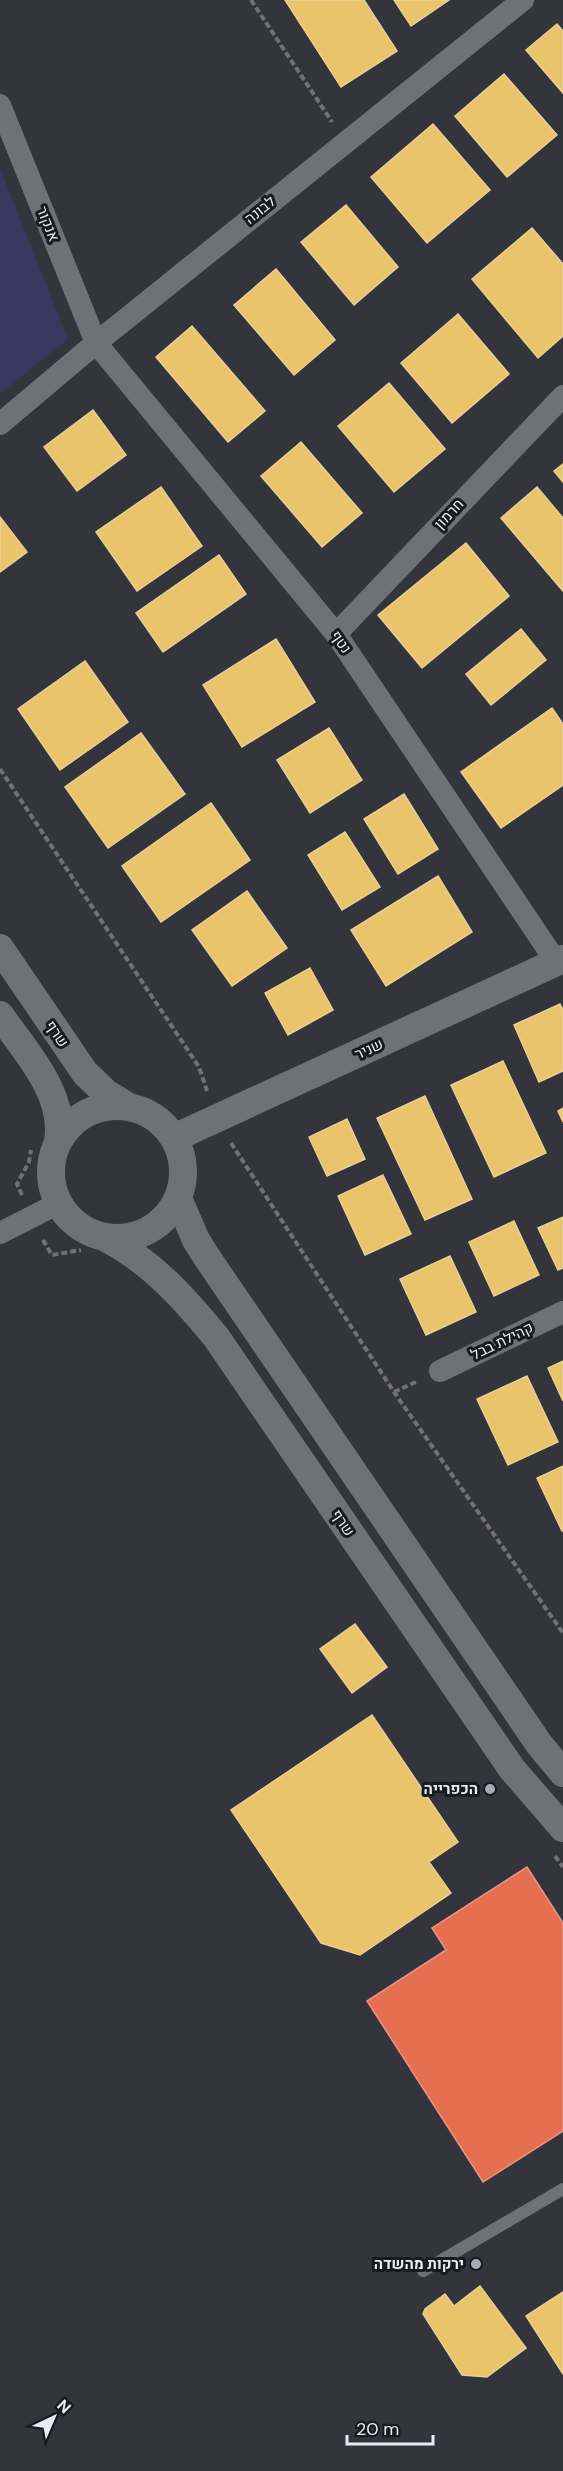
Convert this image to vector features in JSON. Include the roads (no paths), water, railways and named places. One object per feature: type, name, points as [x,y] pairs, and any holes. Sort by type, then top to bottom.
[{"type":"street","name":"לבונה","points":[[0,424],[96,343],[516,2]]},
{"type":"street","name":"אנקור","points":[[0,105],[96,343]]},
{"type":"street","name":"נטף","points":[[96,343],[336,633],[560,961]]},
{"type":"street","name":"חרמון","points":[[336,633],[563,396]]},
{"type":"street","name":"שרף","points":[[0,948],[85,1073],[105,1093],[127,1106]]},
{"type":"street","name":"שניר","points":[[174,1138],[560,961]]},
{"type":"street","points":[[0,1014],[54,1097],[61,1126],[45,1143]]},
{"type":"street","points":[[108,1106],[127,1106],[146,1112],[162,1123],[174,1138],[182,1158],[183,1178],[178,1198],[165,1218],[146,1231],[97,1246],[86,1230],[70,1219],[59,1203],[52,1183],[52,1161],[45,1143],[89,1112],[108,1106]]},
{"type":"street","points":[[178,1198],[202,1249],[539,1744],[563,1773]]},
{"type":"street","points":[[0,1233],[59,1203]]},
{"type":"street","name":"שרף","points":[[97,1246],[130,1250],[151,1266],[195,1311],[216,1337],[512,1769],[556,1838]]},
{"type":"street","name":"קהילת בבל","points":[[440,1371],[563,1312]]},
{"type":"lane","points":[[423,2271],[563,2189]]},
{"type":"place","name":"הכפרייה","points":[[490,1789]]},
{"type":"place","name":"ירקות מהשדה","points":[[476,2264]]}]
